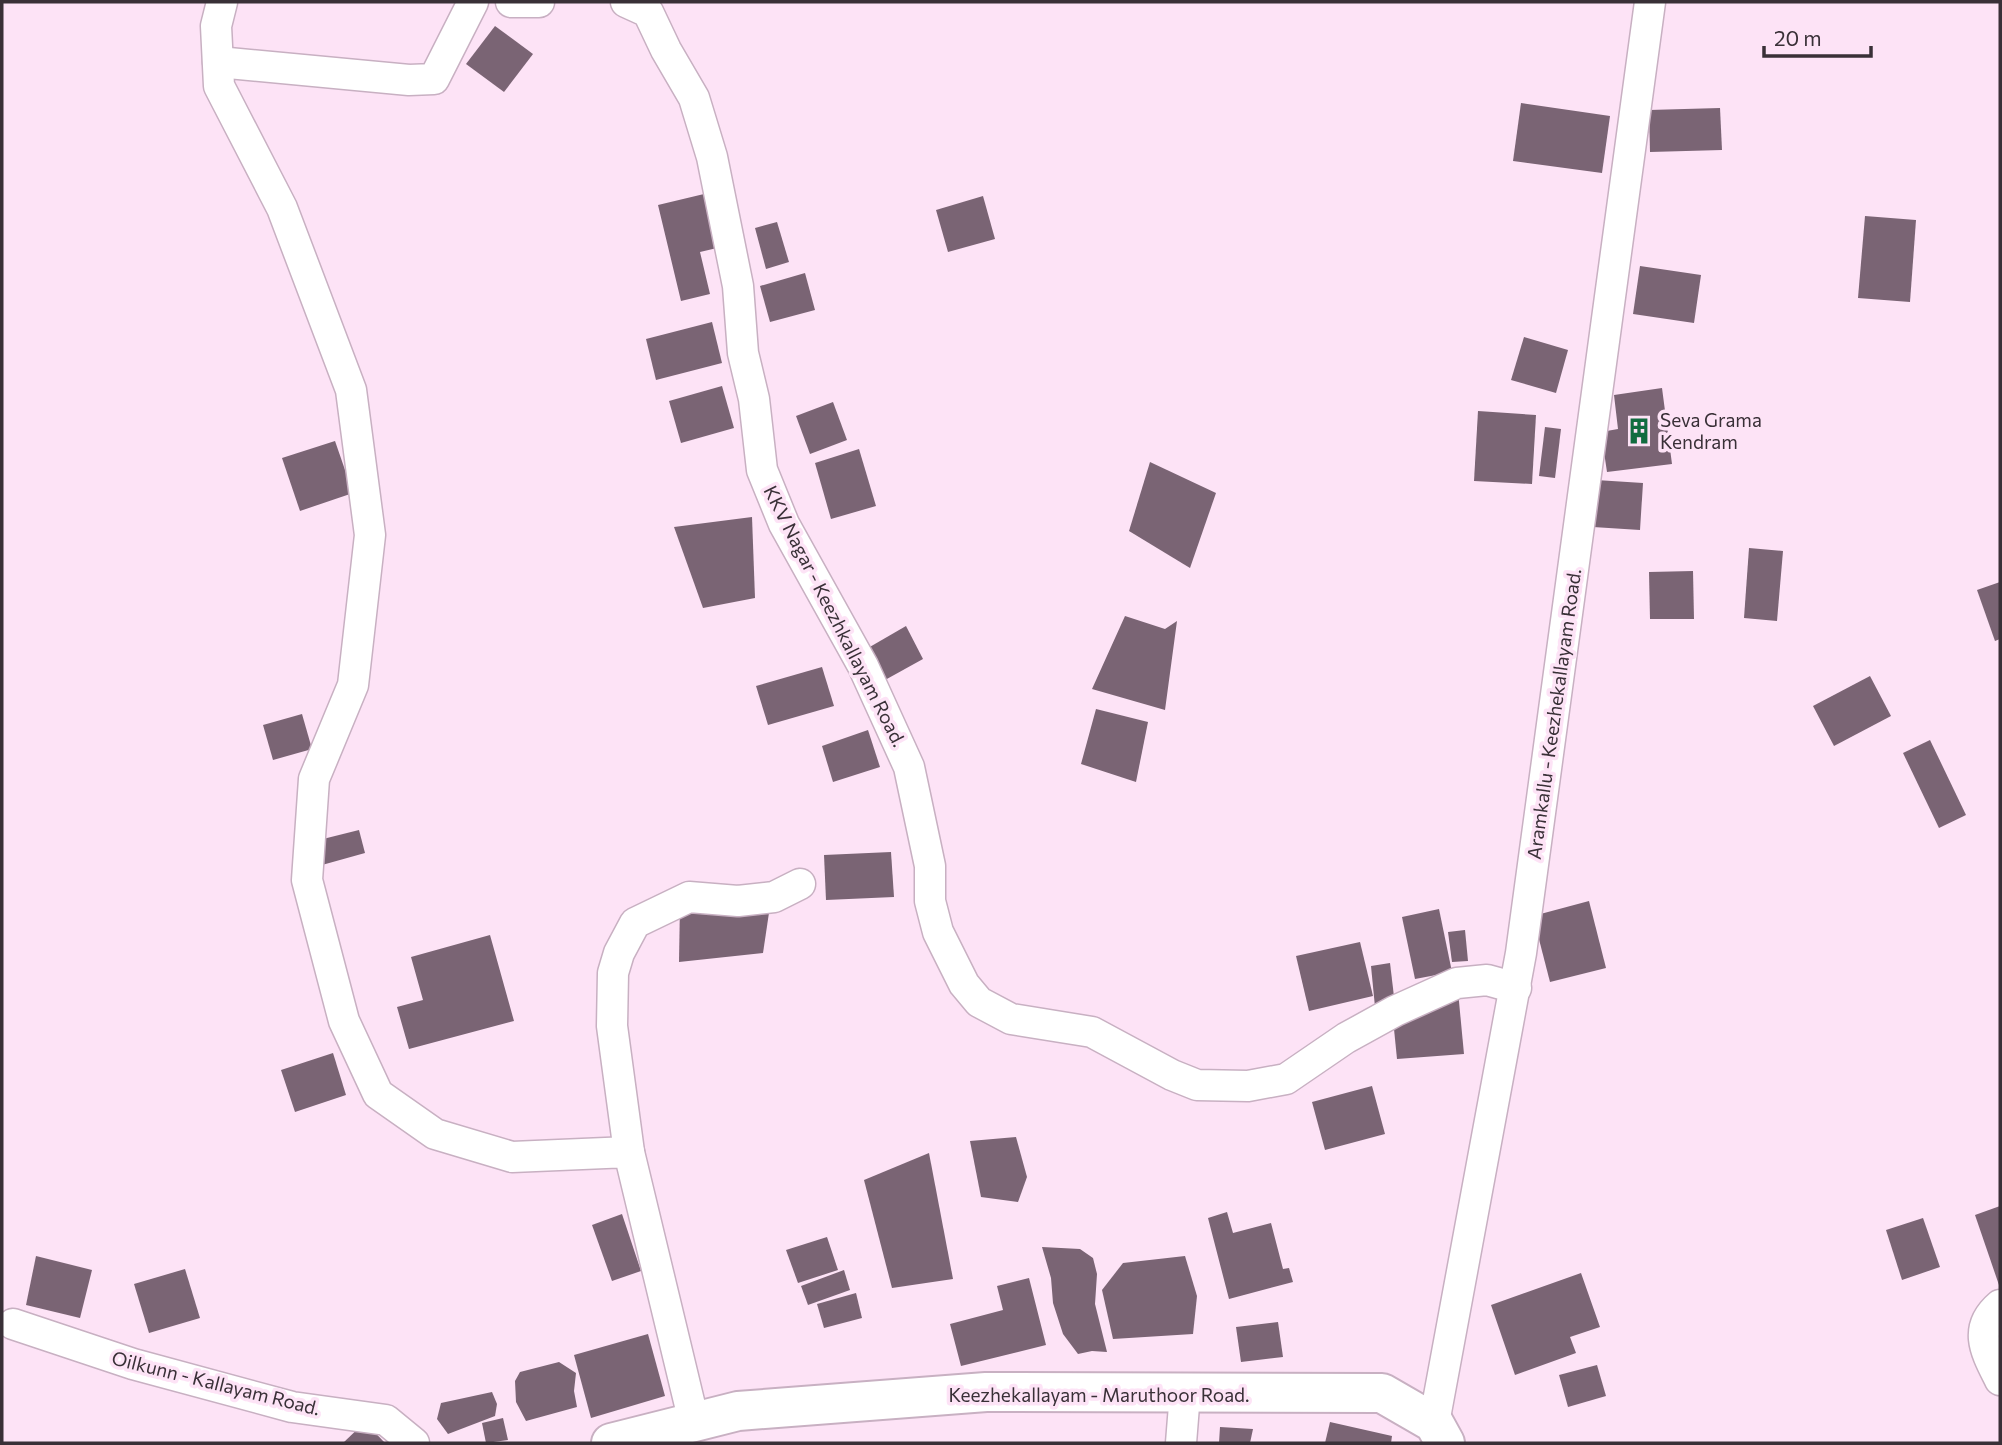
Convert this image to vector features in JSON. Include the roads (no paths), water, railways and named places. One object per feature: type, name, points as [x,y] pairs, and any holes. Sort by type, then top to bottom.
[{"type":"street","points":[[222,2],[216,26],[219,86],[282,208],[351,390],[370,535],[353,685],[314,779],[307,880],[344,1021],[378,1094],[435,1134],[512,1157],[629,1152]]},
{"type":"street","points":[[218,62],[409,80],[435,79],[473,2]]},
{"type":"street","points":[[511,2],[539,2]]},
{"type":"street","name":"KKV Nagar - Keezhkallayam Road.","points":[[626,2],[648,12],[666,50],[694,97],[712,157],[738,286],[743,354],[754,399],[762,470],[784,524],[863,666],[909,766],[930,866],[930,901],[938,932],[964,984],[979,1002],[1011,1019],[1092,1032],[1172,1075],[1197,1085],[1248,1086],[1286,1079],[1346,1038],[1395,1010],[1457,984],[1487,980],[1516,988]]},
{"type":"street","name":"Aramkallu - Keezhekallayam Road.","points":[[1439,1433],[1516,988],[1650,2]]},
{"type":"street","points":[[694,1422],[629,1152],[612,1026],[614,973],[619,953],[635,923],[689,897],[738,901],[774,897],[800,884]]},
{"type":"street","points":[[2000,1305],[1989,1315],[1983,1333],[1990,1359],[2000,1380]]},
{"type":"street","name":"Oilkunn - Kallayam Road.","points":[[13,1324],[133,1364],[292,1407],[386,1420],[414,1443]]},
{"type":"street","name":"Keezhekallayam - Maruthoor Road.","points":[[611,1443],[738,1411],[986,1392],[1382,1393],[1439,1433]]},
{"type":"street","points":[[1181,1443],[1185,1393]]},
{"type":"place","name":"Seva Grama Kendram","points":[[1639,431]]}]
